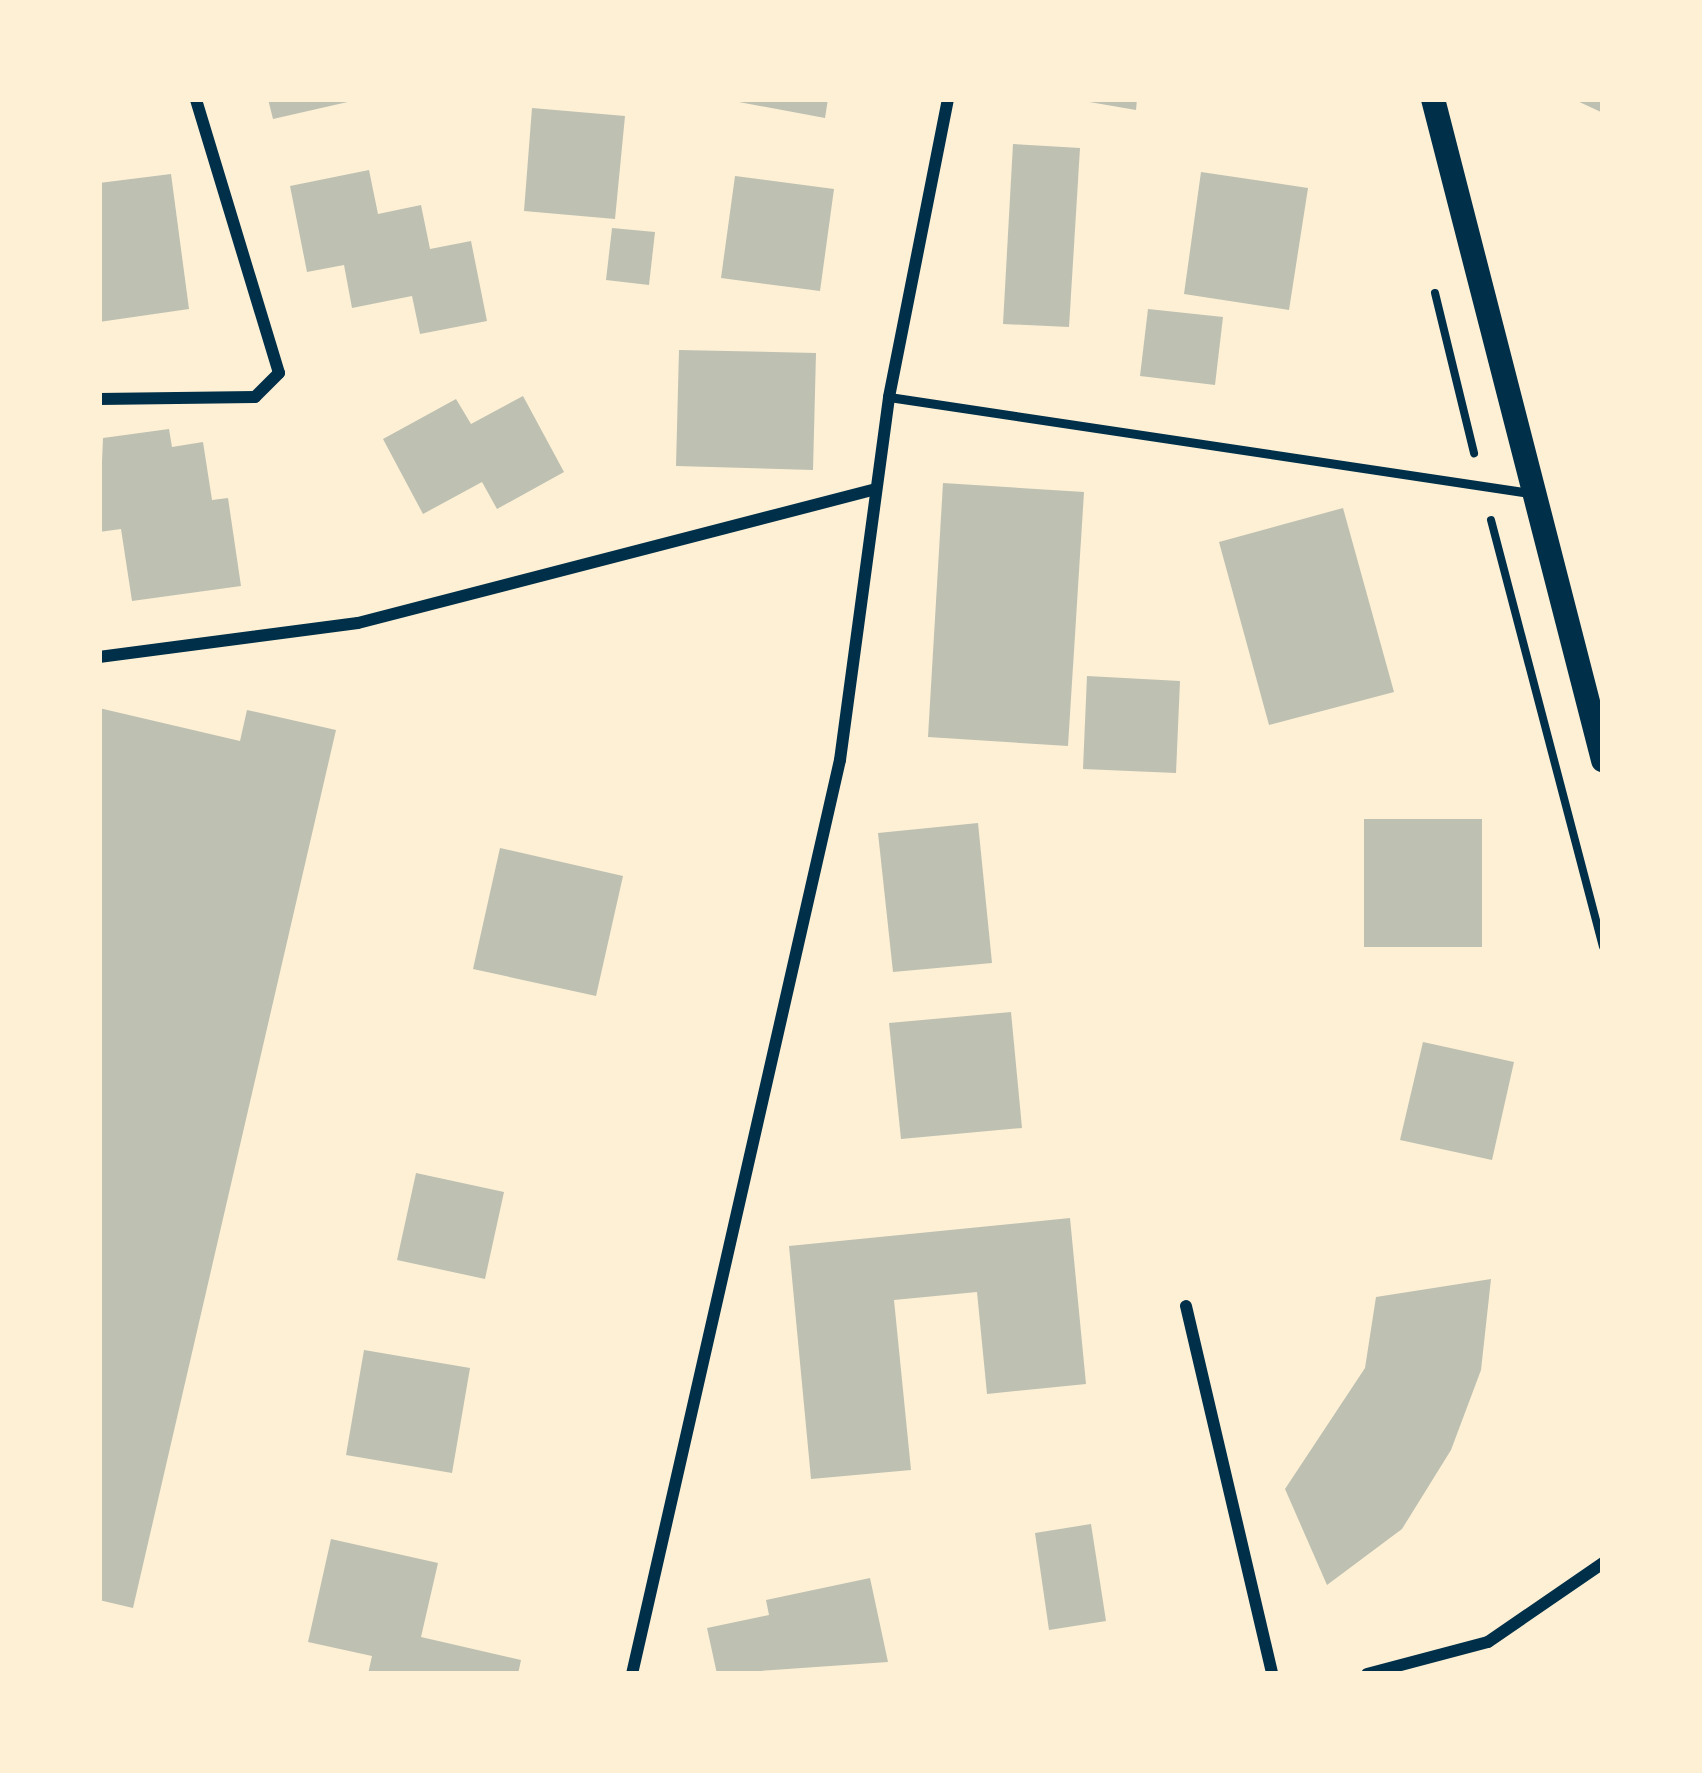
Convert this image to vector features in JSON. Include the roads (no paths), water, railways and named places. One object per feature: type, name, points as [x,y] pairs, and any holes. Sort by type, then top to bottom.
[{"type":"main road","points":[[1433,99],[1530,493],[1590,681],[1603,760]]},
{"type":"street","points":[[99,399],[255,397],[278,373],[196,99]]},
{"type":"street","points":[[632,1674],[840,760],[890,397],[948,99]]},
{"type":"street","points":[[99,657],[358,623],[876,489]]},
{"type":"street","points":[[1186,1306],[1272,1674]]},
{"type":"street","points":[[1367,1674],[1488,1642],[1603,1563]]},
{"type":"lane","points":[[890,397],[1530,493]]}]
